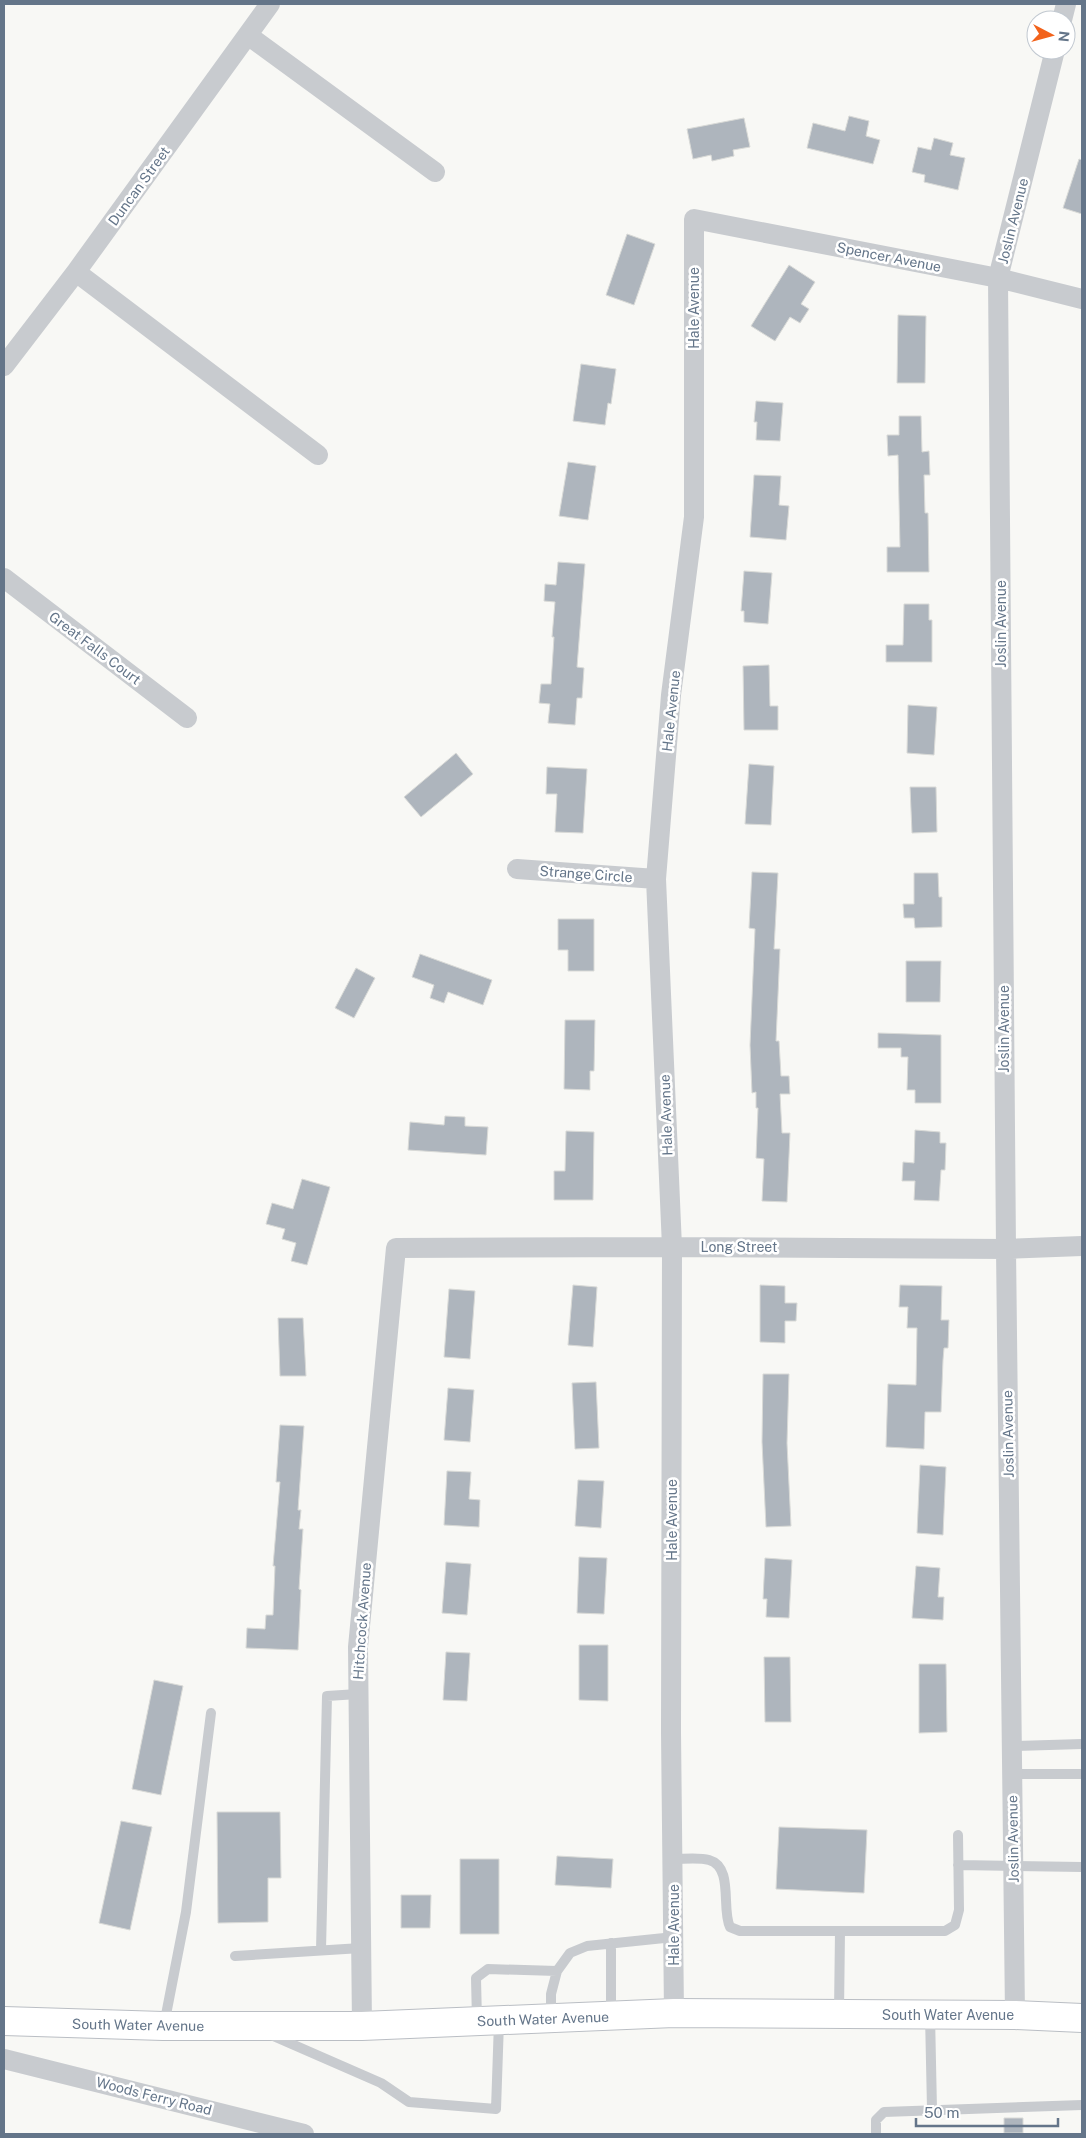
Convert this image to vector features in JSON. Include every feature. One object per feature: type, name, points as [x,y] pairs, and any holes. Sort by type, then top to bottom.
[{"type":"main road","name":"South Water Avenue","points":[[4,2021],[163,2026],[362,2026],[674,2014],[930,2014],[1082,2018]]},
{"type":"street","name":"Duncan Street","points":[[4,366],[76,272],[249,36],[270,4]]},
{"type":"street","points":[[249,36],[435,172]]},
{"type":"street","name":"Joslin Avenue","points":[[1016,2015],[1006,1249],[998,278],[1052,60]]},
{"type":"street","name":"Spencer Avenue","points":[[694,219],[998,278],[1082,299]]},
{"type":"street","name":"Hale Avenue","points":[[674,2014],[671,1732],[672,1247],[656,879],[671,695],[694,518],[694,219]]},
{"type":"street","points":[[76,272],[318,455]]},
{"type":"street","name":"Great Falls Court","points":[[4,578],[187,718]]},
{"type":"street","name":"Strange Circle","points":[[517,870],[656,879]]},
{"type":"street","name":"Long Street","points":[[396,1248],[1006,1249],[1082,1246]]},
{"type":"street","name":"Hitchcock Avenue","points":[[362,2026],[358,1647],[396,1248]]},
{"type":"street","name":"Woods Ferry Road","points":[[4,2059],[304,2134]]},
{"type":"lane","points":[[321,1950],[327,1696],[358,1694]]},
{"type":"lane","points":[[163,2026],[186,1912],[211,1713]]},
{"type":"lane","points":[[1012,1746],[1082,1744]]},
{"type":"lane","points":[[1013,1774],[1082,1774]]},
{"type":"lane","points":[[673,1859],[709,1860],[717,1865],[725,1878],[726,1920],[730,1927],[740,1931],[945,1931],[955,1925],[959,1910],[958,1835]]},
{"type":"lane","points":[[958,1865],[1082,1868]]},
{"type":"lane","points":[[839,2014],[840,1931]]},
{"type":"lane","points":[[552,2018],[552,1994],[557,1971],[570,1953],[587,1946],[674,1937]]},
{"type":"lane","points":[[611,1943],[611,2016]]},
{"type":"lane","points":[[235,1956],[362,1948]]},
{"type":"lane","points":[[252,2026],[381,2083],[409,2102],[496,2109],[488,2021],[476,1978],[488,1969],[557,1971]]},
{"type":"lane","points":[[930,2014],[932,2109]]},
{"type":"lane","points":[[876,2134],[876,2120],[884,2112],[1082,2105]]},
{"type":"building","points":[[849,116],[869,121],[866,136],[880,140],[873,164],[807,148],[813,123],[845,131]]},
{"type":"building","points":[[744,118],[750,147],[733,150],[734,156],[712,161],[711,155],[693,159],[687,129]]},
{"type":"building","points":[[934,138],[953,143],[950,155],[965,158],[958,190],[924,182],[925,175],[912,172],[918,147],[931,150]]},
{"type":"building","points":[[1079,159],[1082,160],[1082,214],[1063,208]]},
{"type":"building","points":[[627,234],[655,244],[634,305],[606,295]]},
{"type":"building","points":[[789,265],[815,282],[801,304],[809,309],[800,323],[790,317],[775,341],[751,326]]},
{"type":"building","points":[[898,315],[926,316],[925,383],[897,383]]},
{"type":"building","points":[[581,364],[616,369],[611,404],[608,403],[605,425],[573,421]]},
{"type":"building","points":[[756,401],[783,403],[780,441],[756,440],[757,422],[754,422]]},
{"type":"building","points":[[899,416],[921,416],[922,452],[929,451],[930,475],[924,475],[925,513],[928,513],[929,572],[887,572],[887,547],[900,547],[898,455],[888,456],[887,435],[899,435]]},
{"type":"building","points":[[568,462],[596,466],[588,520],[559,516]]},
{"type":"building","points":[[754,475],[781,476],[779,505],[789,506],[786,540],[750,537]]},
{"type":"building","points":[[558,562],[585,564],[577,667],[584,668],[582,698],[577,698],[575,725],[548,723],[550,704],[539,703],[541,684],[551,684],[554,637],[552,637],[555,602],[544,601],[545,584],[556,585]]},
{"type":"building","points":[[744,571],[772,573],[768,624],[744,622],[744,611],[741,611]]},
{"type":"building","points":[[904,604],[929,604],[929,620],[932,620],[932,662],[886,662],[886,645],[903,645]]},
{"type":"building","points":[[769,665],[770,706],[778,706],[778,730],[744,730],[743,666]]},
{"type":"building","points":[[908,705],[937,707],[934,755],[907,753]]},
{"type":"building","points":[[456,753],[473,774],[421,817],[404,797]]},
{"type":"building","points":[[749,764],[774,766],[771,825],[745,824]]},
{"type":"building","points":[[547,767],[587,769],[583,833],[555,832],[557,794],[546,794]]},
{"type":"building","points":[[910,787],[936,787],[937,832],[912,833]]},
{"type":"building","points":[[752,872],[778,873],[774,949],[780,949],[776,1041],[779,1041],[781,1076],[789,1076],[790,1094],[780,1094],[782,1133],[790,1133],[787,1202],[762,1201],[764,1159],[756,1158],[758,1108],[756,1108],[756,1092],[752,1093],[750,1045],[755,929],[749,928]]},
{"type":"building","points":[[914,873],[938,873],[939,897],[942,897],[942,927],[915,928],[914,918],[904,918],[903,904],[914,904]]},
{"type":"building","points":[[558,919],[594,919],[594,971],[568,971],[568,950],[558,950]]},
{"type":"building","points":[[420,954],[492,980],[483,1005],[448,992],[444,1003],[430,998],[434,985],[412,977]]},
{"type":"building","points":[[906,961],[941,961],[940,1002],[906,1002]]},
{"type":"building","points":[[356,968],[375,978],[354,1018],[335,1008]]},
{"type":"building","points":[[565,1020],[595,1020],[594,1071],[590,1071],[590,1090],[564,1089]]},
{"type":"building","points":[[878,1033],[941,1035],[941,1103],[915,1103],[915,1090],[907,1090],[908,1057],[901,1057],[901,1048],[878,1048]]},
{"type":"building","points":[[445,1116],[465,1117],[465,1126],[488,1127],[486,1155],[408,1150],[410,1122],[444,1125]]},
{"type":"building","points":[[915,1130],[940,1132],[940,1143],[946,1143],[945,1170],[941,1170],[939,1201],[914,1200],[915,1181],[902,1181],[903,1162],[914,1163]]},
{"type":"building","points":[[566,1131],[594,1132],[593,1200],[554,1200],[554,1171],[565,1171]]},
{"type":"building","points":[[302,1179],[330,1187],[307,1265],[291,1261],[296,1243],[282,1239],[285,1229],[266,1224],[272,1203],[293,1209]]},
{"type":"building","points":[[573,1285],[597,1287],[593,1347],[568,1345]]},
{"type":"building","points":[[760,1285],[785,1286],[785,1303],[797,1303],[796,1321],[785,1321],[785,1343],[760,1342]]},
{"type":"building","points":[[900,1285],[942,1286],[941,1320],[949,1320],[948,1348],[944,1348],[941,1412],[925,1412],[924,1449],[886,1447],[888,1384],[916,1385],[917,1328],[907,1328],[908,1307],[899,1307]]},
{"type":"building","points":[[449,1289],[475,1291],[470,1359],[444,1357]]},
{"type":"building","points":[[278,1318],[303,1318],[306,1376],[280,1376]]},
{"type":"building","points":[[763,1374],[789,1374],[787,1443],[791,1526],[766,1527],[762,1442]]},
{"type":"building","points":[[596,1382],[599,1448],[575,1449],[572,1383]]},
{"type":"building","points":[[448,1388],[474,1390],[470,1442],[444,1440]]},
{"type":"building","points":[[280,1425],[304,1426],[298,1510],[301,1510],[299,1529],[303,1529],[299,1589],[301,1590],[298,1650],[246,1648],[247,1628],[265,1629],[266,1615],[273,1615],[275,1566],[273,1566],[280,1482],[276,1482]]},
{"type":"building","points":[[920,1465],[946,1467],[943,1535],[917,1533]]},
{"type":"building","points":[[447,1471],[471,1472],[469,1499],[480,1500],[479,1527],[444,1525]]},
{"type":"building","points":[[578,1480],[604,1481],[601,1528],[575,1526]]},
{"type":"building","points":[[579,1557],[607,1558],[604,1614],[577,1613]]},
{"type":"building","points":[[765,1558],[792,1560],[789,1618],[766,1617],[767,1599],[763,1599]]},
{"type":"building","points":[[446,1562],[471,1564],[467,1615],[442,1613]]},
{"type":"building","points":[[916,1566],[940,1568],[938,1597],[944,1597],[943,1620],[912,1618]]},
{"type":"building","points":[[579,1645],[608,1645],[608,1701],[579,1700]]},
{"type":"building","points":[[446,1652],[470,1653],[467,1701],[443,1700]]},
{"type":"building","points":[[764,1657],[790,1657],[791,1722],[765,1722]]},
{"type":"building","points":[[919,1664],[946,1664],[947,1732],[919,1733]]},
{"type":"building","points":[[154,1680],[183,1686],[161,1795],[132,1789]]},
{"type":"building","points":[[217,1812],[280,1812],[281,1878],[268,1878],[268,1922],[218,1923]]},
{"type":"building","points":[[121,1821],[152,1827],[130,1930],[99,1923]]},
{"type":"building","points":[[779,1827],[867,1830],[864,1893],[776,1889]]},
{"type":"building","points":[[557,1856],[613,1859],[611,1888],[555,1885]]},
{"type":"building","points":[[460,1859],[499,1859],[499,1934],[460,1934]]},
{"type":"building","points":[[401,1895],[431,1895],[430,1928],[401,1928]]},
{"type":"building","points":[[1004,2118],[1023,2118],[1023,2133],[1004,2133]]}]
